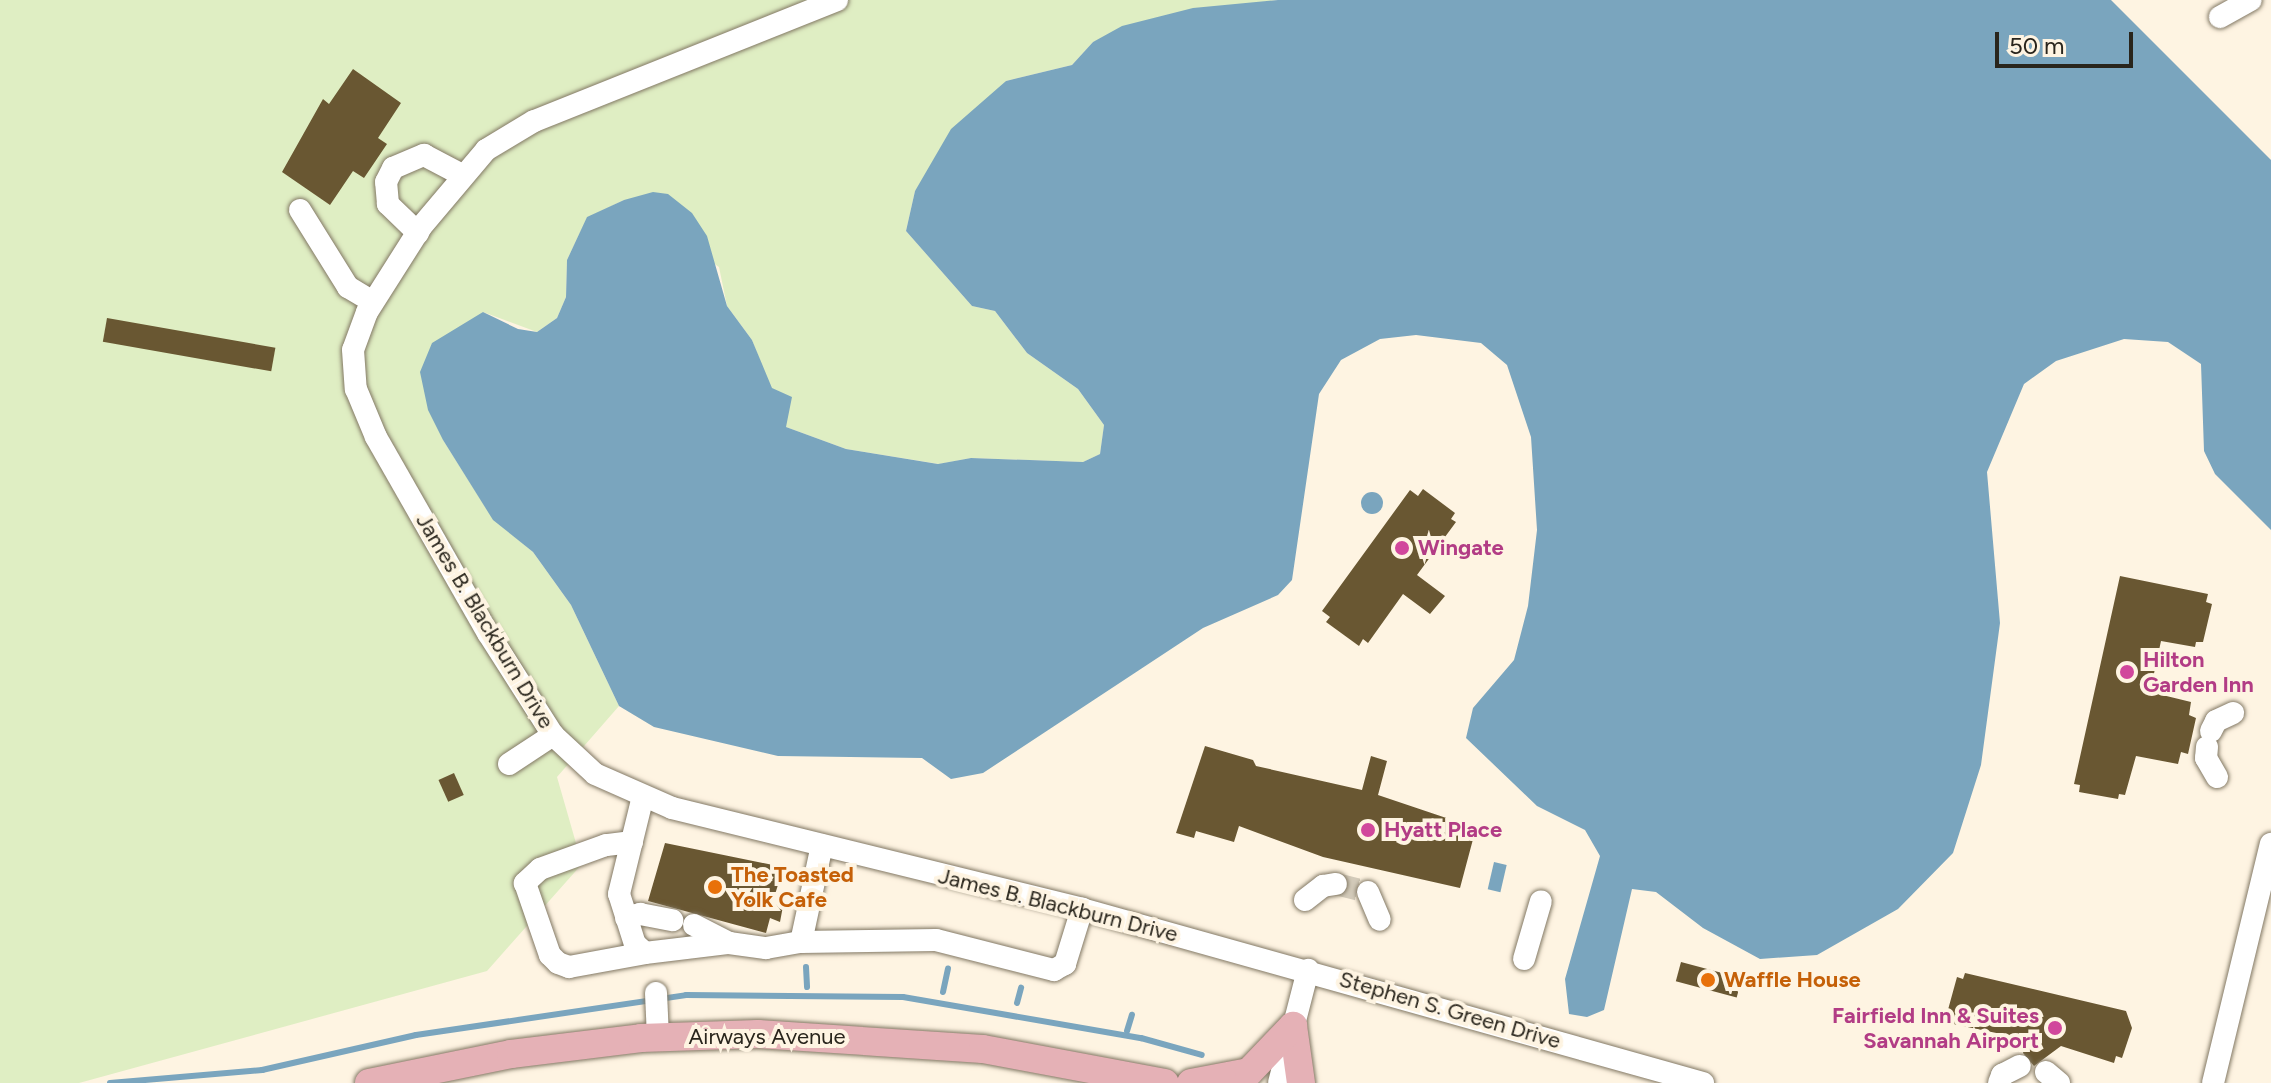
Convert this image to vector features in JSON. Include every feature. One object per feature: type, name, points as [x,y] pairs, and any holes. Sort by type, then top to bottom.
[{"type":"main road","points":[[1191,1083],[1249,1072],[1293,1026]]},
{"type":"main road","points":[[1293,1026],[1301,1083]]},
{"type":"main road","name":"Airways Avenue","points":[[369,1083],[511,1054],[658,1037],[758,1034],[908,1041],[1165,1083]]},
{"type":"street","name":"James B. Blackburn Drive","points":[[837,0],[534,121],[486,150],[462,175],[418,233],[373,302],[353,350],[356,389],[376,437],[488,633],[553,735],[595,774],[672,808],[1082,909],[1308,970]]},
{"type":"street","points":[[2220,17],[2251,0]]},
{"type":"street","points":[[418,233],[388,204],[386,182],[393,168],[424,155],[462,175]]},
{"type":"street","points":[[300,210],[348,287],[373,302]]},
{"type":"street","points":[[2217,777],[2206,758],[2209,739],[2216,721],[2233,713]]},
{"type":"street","points":[[509,764],[553,735]]},
{"type":"street","points":[[643,796],[619,894],[635,944],[645,953]]},
{"type":"street","points":[[632,842],[606,845],[540,869],[525,883],[558,963],[569,967],[645,953],[729,943],[766,948],[801,942],[936,940],[1054,970],[1065,964],[1082,909]]},
{"type":"street","points":[[2213,1083],[2271,844]]},
{"type":"street","points":[[801,942],[822,845]]},
{"type":"street","points":[[1305,900],[1323,886],[1336,884]]},
{"type":"street","points":[[1368,892],[1380,920]]},
{"type":"street","points":[[1524,959],[1541,901]]},
{"type":"street","points":[[626,918],[640,914],[683,922],[729,943]]},
{"type":"street","points":[[1279,1083],[1308,970]]},
{"type":"street","name":"Stephen S. Green Drive","points":[[1308,970],[1703,1083]]},
{"type":"street","points":[[656,993],[658,1037]]},
{"type":"street","points":[[1999,1083],[2002,1075],[2020,1066]]},
{"type":"green space","points":[[0,0],[1278,0],[1168,15],[1093,42],[1072,65],[1006,81],[915,191],[906,231],[972,306],[995,311],[1027,353],[1078,389],[1104,425],[1100,454],[1083,462],[971,458],[939,464],[846,449],[786,427],[752,340],[727,306],[719,267],[624,200],[587,218],[567,260],[566,297],[557,318],[537,332],[483,312],[443,440],[493,519],[533,552],[571,605],[619,706],[557,777],[582,864],[487,971],[79,1083],[0,1083]]},
{"type":"water","points":[[1278,0],[2111,0],[2271,160],[2271,530],[2215,474],[2204,451],[2201,364],[2168,342],[2124,339],[2056,361],[2024,384],[1987,472],[2000,623],[1981,765],[1953,853],[1898,909],[1817,955],[1760,959],[1703,928],[1656,892],[1632,889],[1604,1010],[1587,1017],[1569,1014],[1565,979],[1600,856],[1585,830],[1537,806],[1466,738],[1473,708],[1514,660],[1528,606],[1537,530],[1531,437],[1507,365],[1481,343],[1416,335],[1380,339],[1341,360],[1319,394],[1292,580],[1278,595],[1203,628],[983,773],[951,779],[922,758],[778,756],[654,727],[619,706],[571,605],[533,552],[493,520],[443,440],[428,410],[420,372],[432,343],[483,312],[518,329],[537,332],[557,318],[566,297],[567,260],[587,217],[624,200],[653,192],[668,194],[692,213],[707,236],[727,306],[752,340],[772,388],[792,397],[786,427],[846,449],[938,464],[971,458],[1083,462],[1100,454],[1104,425],[1078,389],[1027,353],[995,311],[972,306],[906,231],[915,191],[951,129],[1006,81],[1072,65],[1093,42],[1122,26],[1193,8]]},
{"type":"water","points":[[1372,492],[1380,495],[1383,503],[1380,511],[1372,514],[1364,511],[1361,503],[1364,495]]},
{"type":"water","points":[[1494,862],[1507,865],[1500,892],[1488,889]]},
{"type":"building","points":[[353,69],[401,103],[378,138],[387,144],[364,178],[353,171],[330,205],[282,172],[323,99],[329,104]]},
{"type":"building","points":[[107,318],[275,348],[271,371],[103,342]]},
{"type":"building","name":"Wingate","points":[[1423,489],[1455,513],[1451,519],[1456,522],[1417,575],[1445,596],[1430,614],[1403,594],[1368,643],[1363,639],[1359,646],[1326,622],[1330,617],[1322,611],[1410,490],[1418,496]]},
{"type":"building","name":"Hilton Garden Inn","points":[[2120,576],[2208,594],[2206,602],[2212,604],[2203,642],[2196,642],[2195,647],[2161,641],[2150,692],[2191,702],[2189,715],[2196,718],[2188,754],[2181,752],[2178,764],[2136,756],[2125,795],[2119,794],[2118,799],[2079,792],[2080,785],[2074,784]]},
{"type":"building","name":"Hyatt Place","points":[[1205,746],[1253,760],[1256,766],[1362,790],[1371,756],[1387,761],[1378,795],[1476,828],[1460,888],[1323,857],[1239,826],[1234,842],[1196,831],[1194,838],[1176,833]]},
{"type":"building","points":[[454,773],[464,795],[448,802],[438,780]]},
{"type":"building","name":"The Toasted Yolk Cafe","points":[[665,843],[778,866],[776,870],[782,872],[772,904],[783,906],[780,922],[770,918],[766,933],[648,901]]},
{"type":"building","name":"Waffle House","points":[[1681,962],[1742,978],[1737,998],[1676,981]]},
{"type":"building","name":"Fairfield Inn & Suites Savannah Airport","points":[[1965,973],[2126,1011],[2132,1028],[2122,1058],[2116,1056],[2114,1063],[2061,1046],[2034,1066],[2023,1053],[2025,1045],[2006,1035],[1953,1024],[1955,1019],[1946,1017],[1957,977],[1963,979]]},
{"type":"waterway","points":[[806,967],[807,987]]},
{"type":"waterway","points":[[943,992],[948,969]]},
{"type":"waterway","points":[[1017,1003],[1021,988]]},
{"type":"waterway","points":[[110,1083],[262,1070],[416,1035],[686,995],[903,997],[1141,1038],[1202,1055]]},
{"type":"waterway","points":[[1127,1031],[1132,1015]]},
{"type":"tunnel","points":[[1336,884],[1368,892]]},
{"type":"place","name":"Wingate","points":[[1402,548]]},
{"type":"place","name":"Hilton Garden Inn","points":[[2127,672]]},
{"type":"place","name":"Hyatt Place","points":[[1368,830]]},
{"type":"place","name":"The Toasted Yolk Cafe","points":[[715,887]]},
{"type":"place","name":"Waffle House","points":[[1708,980]]},
{"type":"place","name":"Fairfield Inn & Suites Savannah Airport","points":[[2055,1028]]}]
